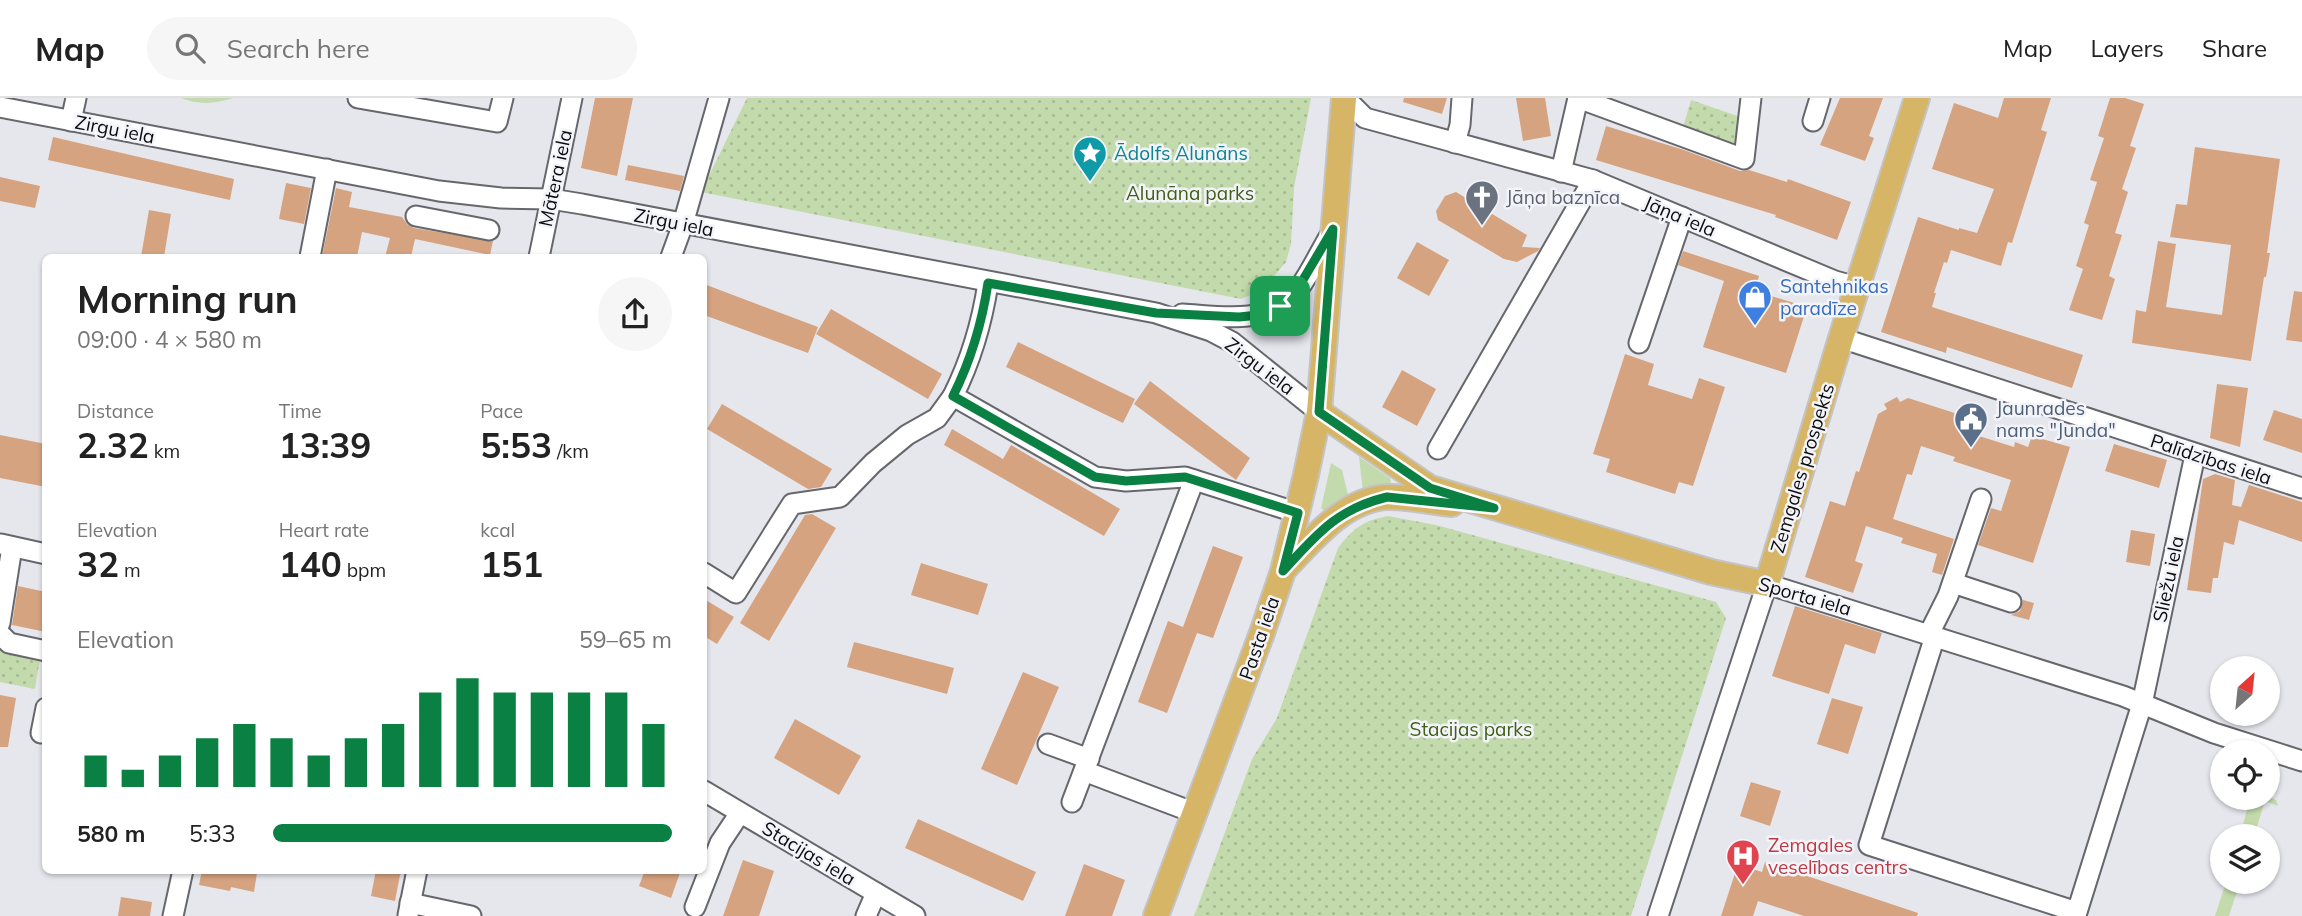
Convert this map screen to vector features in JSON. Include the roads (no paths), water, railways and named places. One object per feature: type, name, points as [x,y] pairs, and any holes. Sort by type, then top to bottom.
[{"type":"main road","name":"Pasta iela","points":[[1156,916],[1283,571],[1298,513],[1319,412],[1344,98]]},
{"type":"main road","name":"Zemgales prospekts","points":[[1767,584],[1917,98]]},
{"type":"main road","name":"Sporta iela","points":[[1319,412],[1430,488],[1720,574],[1767,584]]},
{"type":"main road","points":[[1283,571],[1338,516],[1372,500],[1387,497],[1494,508]]},
{"type":"street","points":[[71,121],[76,98]]},
{"type":"street","points":[[358,98],[498,122],[503,98]]},
{"type":"street","name":"Mātera iela","points":[[540,254],[572,98]]},
{"type":"street","points":[[672,254],[719,98]]},
{"type":"street","name":"Jāņa iela","points":[[1344,98],[1365,118],[1593,180],[1835,281],[1857,287]]},
{"type":"street","points":[[1455,144],[1462,98]]},
{"type":"street","points":[[1561,172],[1578,98],[1744,159],[1751,98]]},
{"type":"street","points":[[1813,121],[1820,98]]},
{"type":"street","name":"Zirgu iela","points":[[0,107],[439,191],[501,198],[551,199],[1156,313],[1211,331],[1232,342],[1319,412]]},
{"type":"street","points":[[311,254],[327,169]]},
{"type":"street","points":[[1438,449],[1593,180]]},
{"type":"street","points":[[439,191],[424,217],[489,230]]},
{"type":"street","points":[[1639,343],[1682,217]]},
{"type":"street","points":[[1156,313],[1239,317],[1259,315],[1280,306],[1294,295],[1333,229]]},
{"type":"street","points":[[707,575],[736,593],[792,504],[839,497],[873,463],[907,435],[937,418],[953,396],[967,369],[983,314],[988,283]]},
{"type":"street","name":"Palīdzības iela","points":[[1841,338],[2302,488]]},
{"type":"street","points":[[953,396],[1095,477],[1126,481],[1185,477],[1298,513]]},
{"type":"street","name":"Sliežu iela","points":[[1932,635],[1868,845],[2077,912],[2142,704],[2195,455]]},
{"type":"street","points":[[1072,802],[1194,480]]},
{"type":"street","points":[[1932,635],[1982,499]]},
{"type":"street","points":[[0,623],[6,545],[42,553]]},
{"type":"street","points":[[1953,583],[2011,601]]},
{"type":"street","name":"Sporta iela","points":[[1767,584],[2142,704],[2214,733],[2302,761]]},
{"type":"street","name":"Zemgales prospekts","points":[[1658,916],[1767,584]]},
{"type":"street","points":[[0,634],[9,643],[42,650]]},
{"type":"street","points":[[41,733],[42,728]]},
{"type":"street","points":[[1048,744],[1086,765],[1195,813]]},
{"type":"street","name":"Stacijas iela","points":[[707,793],[915,916]]},
{"type":"street","points":[[695,907],[720,843],[740,813]]},
{"type":"street","points":[[173,916],[182,874]]},
{"type":"street","points":[[415,874],[409,910],[471,916]]},
{"type":"street","points":[[866,916],[876,893]]},
{"type":"place","name":"Ādolfs Alunāns","points":[[1090,183]]},
{"type":"place","name":"Jāņa baznīca","points":[[1482,227]]},
{"type":"place","name":"Santehnikas paradīze","points":[[1755,327]]},
{"type":"place","name":"Jaunrades nams \"Junda\"","points":[[1971,449]]},
{"type":"place","name":"Zemgales veselības centrs","points":[[1743,886]]},
{"type":"park label","name":"Alunāna parks","points":[[1190,193]]},
{"type":"park label","name":"Stacijas parks","points":[[1471,729]]}]
